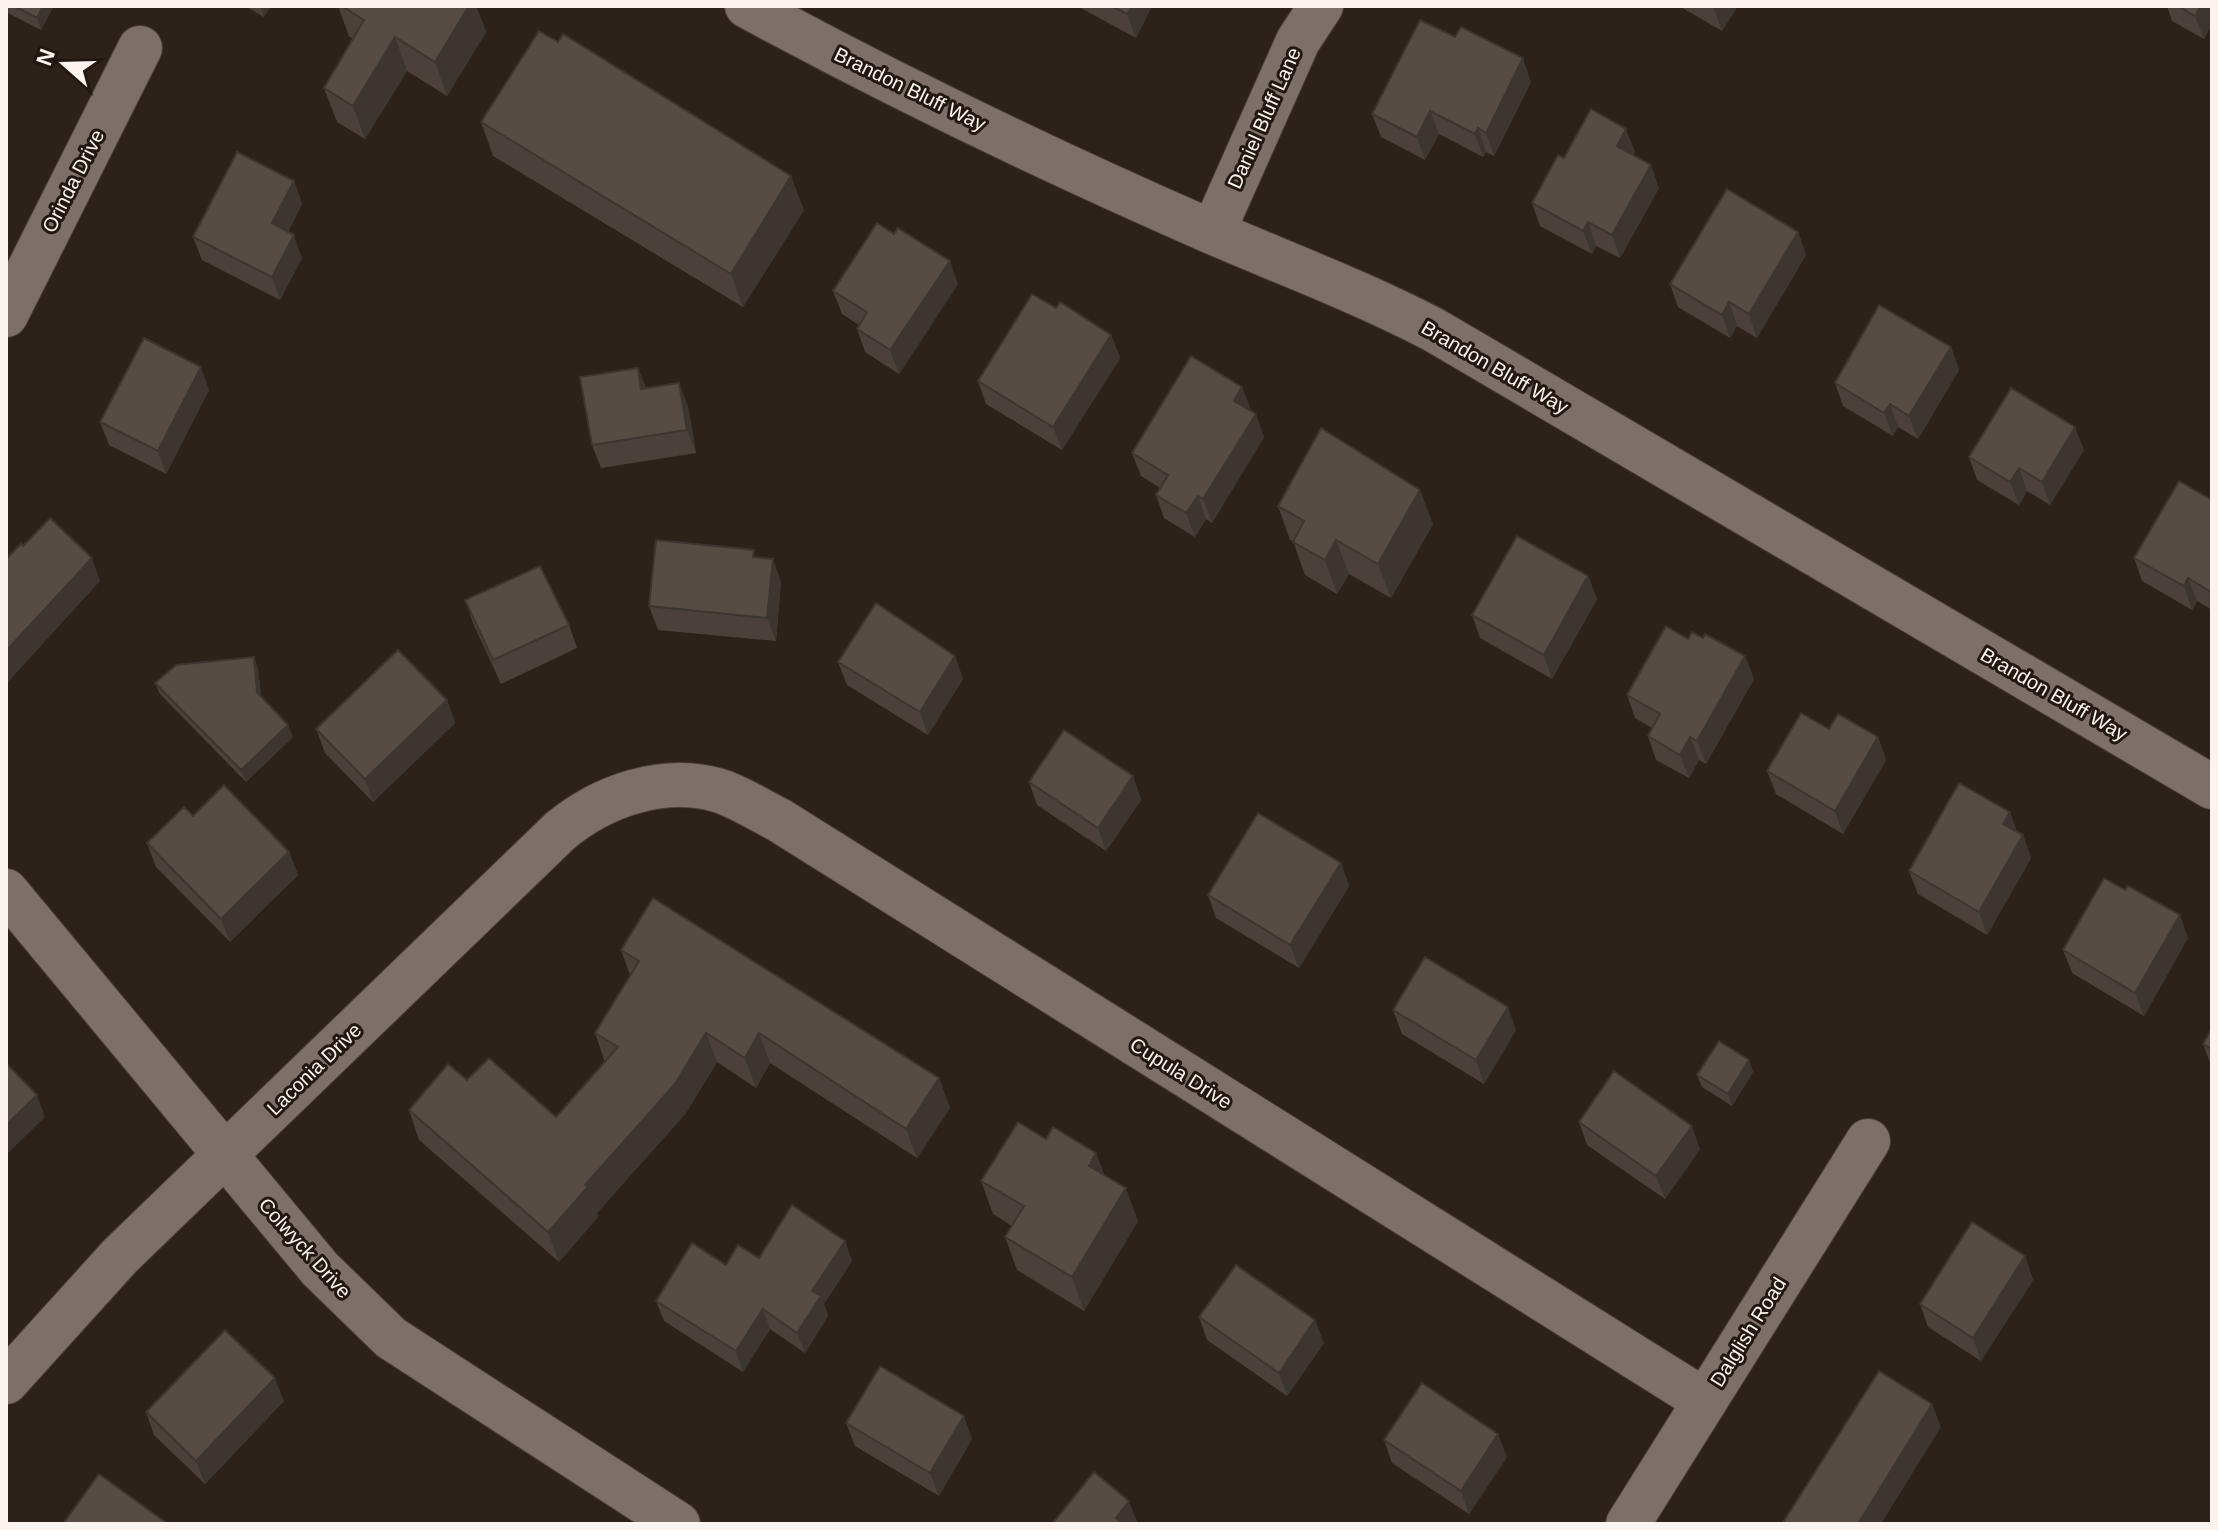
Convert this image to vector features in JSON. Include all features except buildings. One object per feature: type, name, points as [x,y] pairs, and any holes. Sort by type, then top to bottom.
[{"type":"street","name":"Brandon Bluff Way","points":[[747,6],[879,76],[1213,232],[1324,277],[1434,330],[2212,787]]},
{"type":"street","name":"Daniel Bluff Lane","points":[[1213,232],[1298,41],[1321,6]]},
{"type":"street","name":"Orinda Drive","points":[[6,315],[140,48]]},
{"type":"street","name":"Cupula Drive","points":[[645,788],[690,785],[720,791],[779,820],[1705,1401]]},
{"type":"street","name":"Laconia Drive","points":[[6,1382],[120,1256],[560,831],[583,812],[645,788]]},
{"type":"street","name":"Colwyck Drive","points":[[6,891],[320,1269],[391,1338],[678,1524]]},
{"type":"street","name":"Dalglish Road","points":[[1628,1524],[1868,1141]]}]
